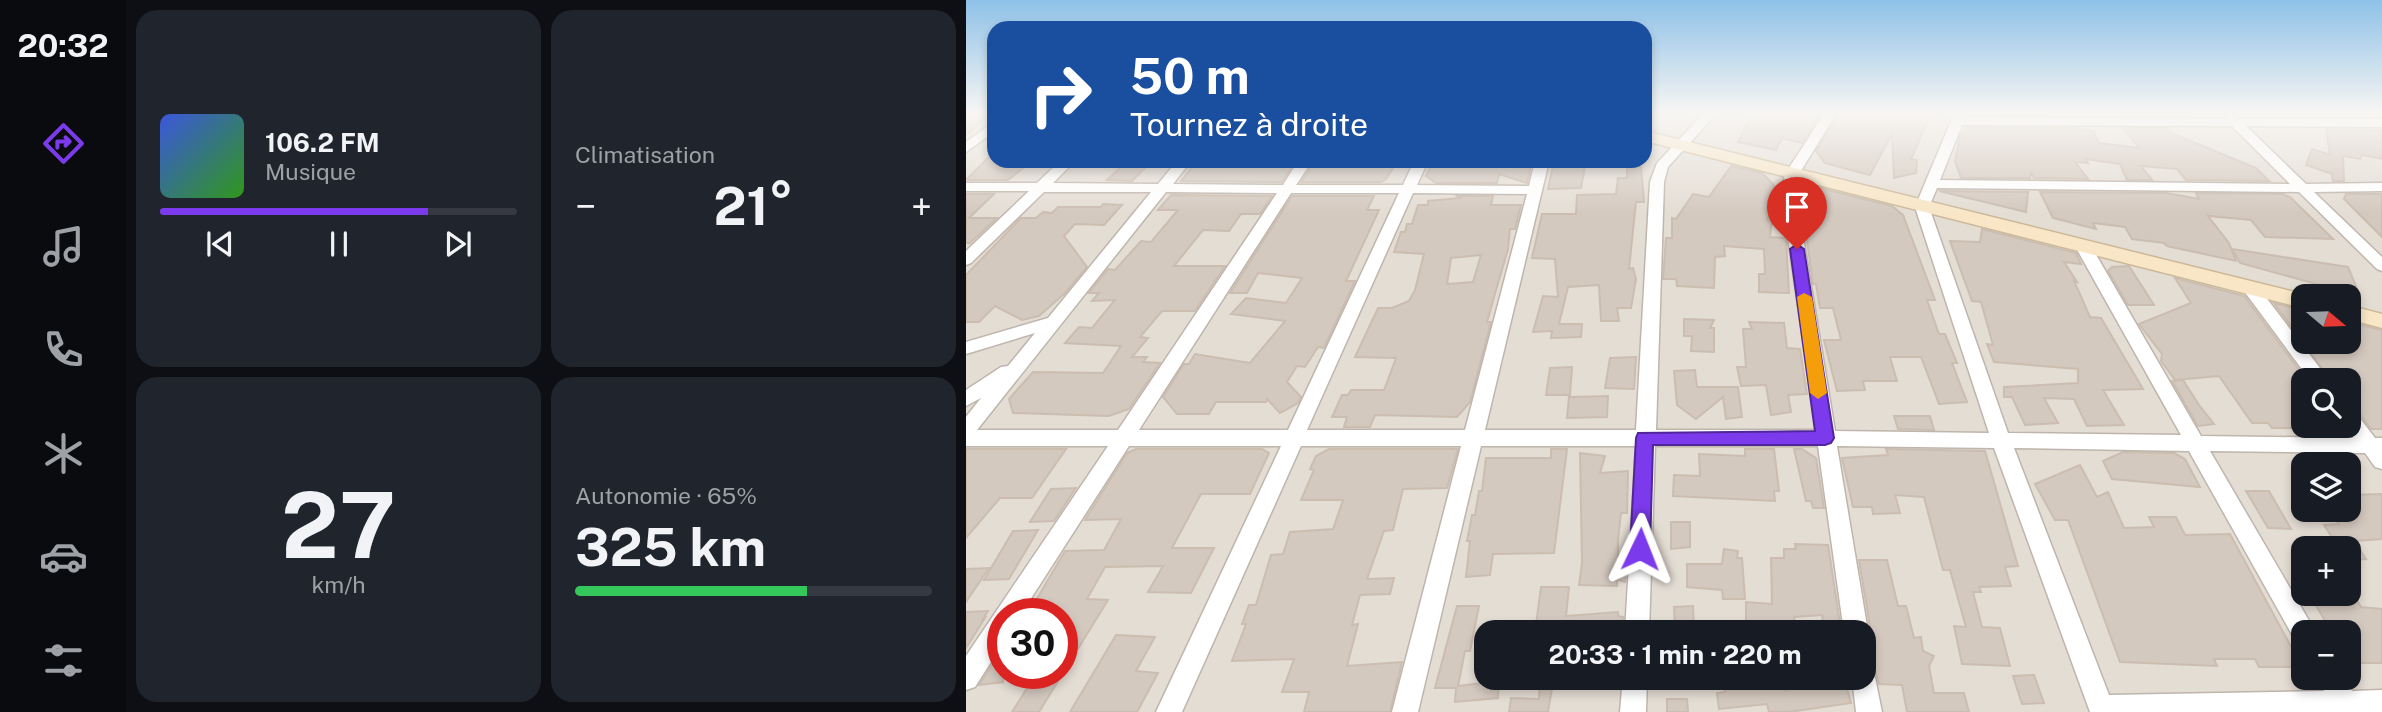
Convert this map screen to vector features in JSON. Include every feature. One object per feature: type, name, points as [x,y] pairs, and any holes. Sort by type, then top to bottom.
[{"type":"street","points":[[1637,620],[1657,182],[1662,166],[1679,147]]},
{"type":"street","points":[[1690,147],[2291,298]]},
{"type":"street","points":[[1809,147],[1792,174],[1789,194],[1854,620]]},
{"type":"street","points":[[1946,147],[1922,206],[2001,441],[2102,710],[2382,703]]},
{"type":"street","points":[[2261,147],[2382,267]]},
{"type":"street","points":[[966,260],[1060,168]]},
{"type":"street","points":[[966,430],[1178,168]]},
{"type":"street","points":[[1019,598],[1300,168]]},
{"type":"street","points":[[1168,712],[1296,439],[1418,168]]},
{"type":"street","points":[[1405,712],[1540,168]]},
{"type":"street","points":[[1932,184],[2382,187]]},
{"type":"street","points":[[966,187],[1534,190]]},
{"type":"street","points":[[2083,246],[2296,620]]},
{"type":"street","points":[[2249,287],[2311,368]]},
{"type":"street","points":[[2361,315],[2382,321]]},
{"type":"street","points":[[966,348],[1056,321]]},
{"type":"street","points":[[968,393],[1024,360]]},
{"type":"street","points":[[2361,432],[2378,451]]},
{"type":"street","points":[[966,438],[1825,438],[2195,443],[2378,451]]},
{"type":"street","points":[[966,678],[987,646]]},
{"type":"street","points":[[1633,712],[1634,690]]},
{"type":"street","points":[[1866,690],[1869,712]]},
{"type":"street","points":[[2337,690],[2344,702]]},
{"type":"shaded area","points":[[966,147],[987,147],[987,168],[1652,168],[1652,147],[2382,147],[2382,712],[966,712]]},
{"type":"building","points":[[1818,147],[1885,147],[1870,175],[1825,163],[1816,151]]},
{"type":"building","points":[[1893,147],[1916,147],[1911,159],[1917,160],[1916,173],[1894,178]]},
{"type":"building","points":[[1958,147],[2206,147],[2256,168],[2269,181],[2186,180],[2177,169],[2141,166],[2152,180],[2127,180],[2120,164],[2085,159],[2088,163],[2075,162],[2088,179],[2034,178],[2031,173],[2030,178],[1961,178],[1955,161]]},
{"type":"building","points":[[2329,147],[2382,147],[2382,159],[2362,155],[2360,159],[2343,156],[2344,181],[2333,181],[2332,174],[2306,165],[2312,149],[2330,155]]},
{"type":"building","points":[[987,159],[987,168],[1023,168],[1008,180],[966,180]]},
{"type":"building","points":[[1731,166],[1762,173],[1773,184],[1777,195],[1767,220],[1772,221],[1770,237],[1786,238],[1789,293],[1759,292],[1759,274],[1765,274],[1764,249],[1724,246],[1725,256],[1715,257],[1714,288],[1677,286],[1676,279],[1663,279],[1666,238],[1672,238],[1672,218],[1676,219],[1693,194],[1709,197]]},
{"type":"building","points":[[1120,168],[1145,168],[1132,181],[1107,180]]},
{"type":"building","points":[[1191,168],[1291,168],[1282,182],[1181,181]]},
{"type":"building","points":[[1310,168],[1393,168],[1381,182],[1301,182]]},
{"type":"building","points":[[1430,168],[1530,168],[1527,183],[1499,174],[1497,183],[1436,183],[1426,176]]},
{"type":"building","points":[[1552,168],[1585,168],[1581,188],[1548,189]]},
{"type":"building","points":[[1627,168],[1641,168],[1644,202],[1636,202],[1629,269],[1633,268],[1636,279],[1631,308],[1617,308],[1619,321],[1601,321],[1599,285],[1568,287],[1559,324],[1582,324],[1581,337],[1551,338],[1552,331],[1533,332],[1543,296],[1558,297],[1555,259],[1532,258],[1542,214],[1576,214],[1577,195],[1616,194],[1618,178],[1627,178]]},
{"type":"building","points":[[1807,185],[1892,206],[1903,215],[1935,300],[1927,300],[1939,334],[1945,334],[1957,363],[1952,363],[1967,402],[1939,404],[1921,357],[1890,357],[1897,381],[1863,381],[1865,390],[1837,391],[1824,340],[1841,340],[1833,308],[1820,308],[1816,284],[1813,284],[1800,189]]},
{"type":"building","points":[[1939,191],[2028,192],[2026,212]]},
{"type":"building","points":[[2040,192],[2166,193],[2199,199],[2196,193],[2282,194],[2290,197],[2333,239],[2265,237],[2251,220],[2208,216],[2229,243],[2236,261],[2167,246],[2164,243],[2132,239],[2125,227],[2093,223],[2096,229],[2053,218]]},
{"type":"building","points":[[966,194],[994,194],[969,218],[997,218],[970,243],[966,243]]},
{"type":"building","points":[[2346,194],[2382,194],[2382,237],[2344,199]]},
{"type":"building","points":[[1171,195],[1272,196],[1260,214],[1241,214],[1229,231],[1203,230],[1174,266],[1225,266],[1195,311],[1162,311],[1140,337],[1148,338],[1132,357],[1147,357],[1143,362],[1160,363],[1129,409],[1109,416],[1013,413],[1009,399],[1033,372],[1103,373],[1121,346],[1065,343],[1079,327],[1092,328],[1115,300],[1092,301],[1099,293],[1089,293],[1108,269],[1115,270],[1141,241],[1151,242],[1178,210],[1158,210]]},
{"type":"building","points":[[1292,196],[1374,196],[1367,210],[1379,210],[1346,281],[1355,281],[1324,348],[1318,347],[1305,367],[1297,366],[1287,382],[1301,397],[1298,403],[1280,413],[1267,399],[1266,402],[1216,402],[1209,414],[1177,414],[1163,397],[1184,364],[1189,364],[1195,354],[1250,363],[1285,321],[1231,314],[1246,298],[1286,303],[1302,278],[1258,273],[1247,293],[1230,293]]},
{"type":"building","points":[[1457,196],[1493,196],[1491,205],[1521,205],[1515,229],[1510,229],[1508,249],[1487,322],[1491,322],[1470,402],[1457,417],[1375,415],[1370,427],[1344,427],[1347,417],[1332,417],[1342,395],[1348,395],[1351,390],[1384,390],[1396,358],[1355,357],[1378,308],[1392,308],[1409,301],[1415,290],[1424,254],[1394,252],[1401,232],[1405,232],[1407,224],[1412,224],[1418,205],[1428,205],[1428,201],[1460,198]],"holes":[[[1481,255],[1473,282],[1447,284],[1451,258]]]},
{"type":"building","points":[[1103,204],[1122,205],[1104,225],[1075,224],[1064,236],[1087,267],[1065,293],[1039,316],[1022,320],[995,306],[979,322],[966,322],[966,275],[1021,218],[1036,218],[1043,212],[1052,213],[1058,207],[1101,207]]},
{"type":"building","points":[[1982,229],[2076,253],[2081,264],[2064,262],[2077,282],[2074,281],[2090,317],[2101,318],[2143,389],[2103,390],[2124,425],[2087,426],[2074,399],[2044,398],[2058,423],[2025,425],[2012,397],[2004,397],[2004,387],[2078,383],[2078,369],[1994,362],[1987,344],[1993,345],[1981,302],[1972,301],[1950,241],[1980,242]]},
{"type":"building","points":[[2232,249],[2348,267],[2355,284],[2316,284],[2240,263]]},
{"type":"building","points":[[2129,266],[2154,305],[2128,305],[2108,271],[2112,267]]},
{"type":"building","points":[[2175,278],[2244,296],[2298,368],[2291,368],[2291,428],[2272,428],[2268,423],[2252,423],[2219,376],[2175,380],[2161,361],[2162,354],[2139,324],[2191,303]]},
{"type":"building","points":[[2274,303],[2291,307],[2291,326]]},
{"type":"building","points":[[1684,319],[1714,320],[1710,328],[1714,328],[1714,352],[1691,351],[1692,336],[1684,336]]},
{"type":"building","points":[[1749,322],[1784,323],[1787,348],[1800,349],[1807,394],[1788,395],[1791,412],[1771,415],[1766,385],[1741,386],[1737,367],[1746,367],[1743,329],[1752,329]]},
{"type":"building","points":[[2361,325],[2382,330],[2382,429],[2371,429],[2361,415],[2361,368],[2322,368],[2312,354],[2361,354]]},
{"type":"building","points":[[1636,357],[1634,389],[1605,388],[1610,358]]},
{"type":"building","points":[[1572,367],[1570,395],[1546,395],[1550,368]]},
{"type":"building","points":[[1695,370],[1697,387],[1738,387],[1742,417],[1726,419],[1723,397],[1696,419],[1677,405],[1674,371]]},
{"type":"building","points":[[2183,380],[2214,424],[2198,426],[2172,381]]},
{"type":"building","points":[[1608,396],[1607,417],[1567,418],[1569,397]]},
{"type":"building","points":[[1894,416],[1930,416],[1934,430],[1898,429]]},
{"type":"building","points":[[966,449],[1066,449],[1032,498],[1000,498],[966,538]]},
{"type":"building","points":[[1136,449],[1262,449],[1269,453],[1250,494],[1201,494],[1172,548],[1214,548],[1191,593],[1148,592],[1163,566],[1105,567],[1087,599],[1108,600],[1078,649],[1078,598],[1037,598],[1065,551],[1104,550],[1121,519],[1085,520],[1127,453]]},
{"type":"building","points":[[1329,449],[1458,449],[1447,488],[1403,489],[1393,530],[1384,531],[1367,579],[1394,578],[1390,594],[1360,595],[1352,625],[1358,624],[1347,666],[1402,662],[1390,712],[1304,712],[1309,692],[1282,692],[1294,659],[1232,661],[1246,624],[1242,624],[1249,605],[1256,605],[1271,555],[1283,554],[1290,532],[1333,529],[1343,500],[1301,500],[1314,470],[1310,469],[1316,456]]},
{"type":"building","points":[[1551,449],[1567,449],[1554,553],[1493,554],[1490,575],[1466,577],[1470,541],[1467,541],[1479,491],[1482,491],[1486,458],[1551,458]]},
{"type":"building","points":[[1745,449],[1774,449],[1779,491],[1774,491],[1775,501],[1673,496],[1674,475],[1700,476],[1699,454],[1745,456]]},
{"type":"building","points":[[1794,449],[1802,449],[1816,458],[1824,508],[1813,508],[1811,501],[1806,501]]},
{"type":"building","points":[[1886,449],[1985,451],[2018,566],[2005,567],[2011,586],[1979,587],[1981,592],[1973,592],[1982,627],[2000,628],[2010,666],[1962,664],[1954,626],[1966,627],[1950,570],[1943,570],[1924,497],[1895,495],[1900,513],[1873,514],[1872,507],[1853,507],[1842,458],[1888,455]]},
{"type":"building","points":[[2123,452],[2174,453],[2185,459],[2200,487],[2112,479],[2103,461]]},
{"type":"building","points":[[1580,453],[1605,456],[1600,473],[1628,471],[1627,513],[1621,513],[1618,540],[1618,557],[1627,559],[1625,582],[1617,579],[1617,586],[1579,585],[1582,563]]},
{"type":"building","points":[[2080,465],[2097,497],[2108,492],[2124,528],[2154,527],[2149,517],[2176,517],[2185,535],[2230,534],[2291,647],[2291,667],[2259,667],[2255,659],[2214,659],[2217,666],[2120,662],[2068,520],[2055,520],[2035,484]]},
{"type":"building","points":[[1076,488],[1054,521],[1030,522],[1051,489]]},
{"type":"building","points":[[2246,491],[2269,491],[2291,529],[2268,528]]},
{"type":"building","points":[[2382,494],[2382,539],[2361,540],[2361,536],[2331,536],[2324,525],[2361,522],[2361,495]]},
{"type":"building","points":[[1671,522],[1690,522],[1690,547],[1671,549]]},
{"type":"building","points":[[1038,530],[1009,579],[984,580],[1013,531]]},
{"type":"building","points":[[1795,544],[1828,545],[1839,620],[1823,620],[1822,615],[1794,617],[1794,620],[1746,620],[1746,602],[1772,604],[1771,558],[1784,558],[1784,549],[1796,549]]},
{"type":"building","points":[[1724,549],[1738,551],[1737,558],[1742,558],[1745,599],[1723,599],[1722,590],[1687,587],[1687,564],[1722,564]]},
{"type":"building","points":[[1859,560],[1887,560],[1898,606],[1906,606],[1914,638],[1921,637],[1923,651],[1934,656],[1929,666],[1934,693],[1964,693],[1969,712],[1907,712],[1902,685],[1879,684],[1876,673],[1876,620],[1869,620]]},
{"type":"building","points":[[989,568],[966,602],[966,569]]},
{"type":"building","points":[[1541,587],[1569,587],[1566,616],[1618,612],[1618,616],[1623,617],[1623,620],[1537,620]]},
{"type":"building","points":[[1457,606],[1479,606],[1474,620],[1470,651],[1465,651],[1458,686],[1474,684],[1474,690],[1498,690],[1498,698],[1455,702],[1456,688],[1435,688]]},
{"type":"building","points":[[1693,606],[1694,620],[1675,620],[1674,607]]},
{"type":"building","points":[[2316,606],[2382,609],[2382,663],[2361,663],[2361,620],[2325,620]]},
{"type":"building","points":[[987,611],[966,648],[966,612]]},
{"type":"building","points":[[1116,635],[1155,637],[1136,671],[1158,673],[1137,712],[1070,712]]},
{"type":"building","points":[[987,673],[987,684],[979,685]]},
{"type":"building","points":[[2034,675],[2044,703],[2022,704],[2013,676]]},
{"type":"building","points":[[1027,689],[1053,689],[1039,712],[1012,712]]},
{"type":"building","points":[[1539,690],[1552,690],[1548,712],[1509,712],[1511,698],[1539,699]]},
{"type":"building","points":[[1847,690],[1851,703],[1789,712],[1769,712],[1767,704],[1719,709],[1717,693]]},
{"type":"building","points":[[1667,699],[1687,699],[1688,712],[1667,712]]},
{"type":"slow traffic","points":[[1804,297],[1818,393]]},
{"type":"route","points":[[1640,549],[1644,438],[1825,438],[1797,249]]}]
